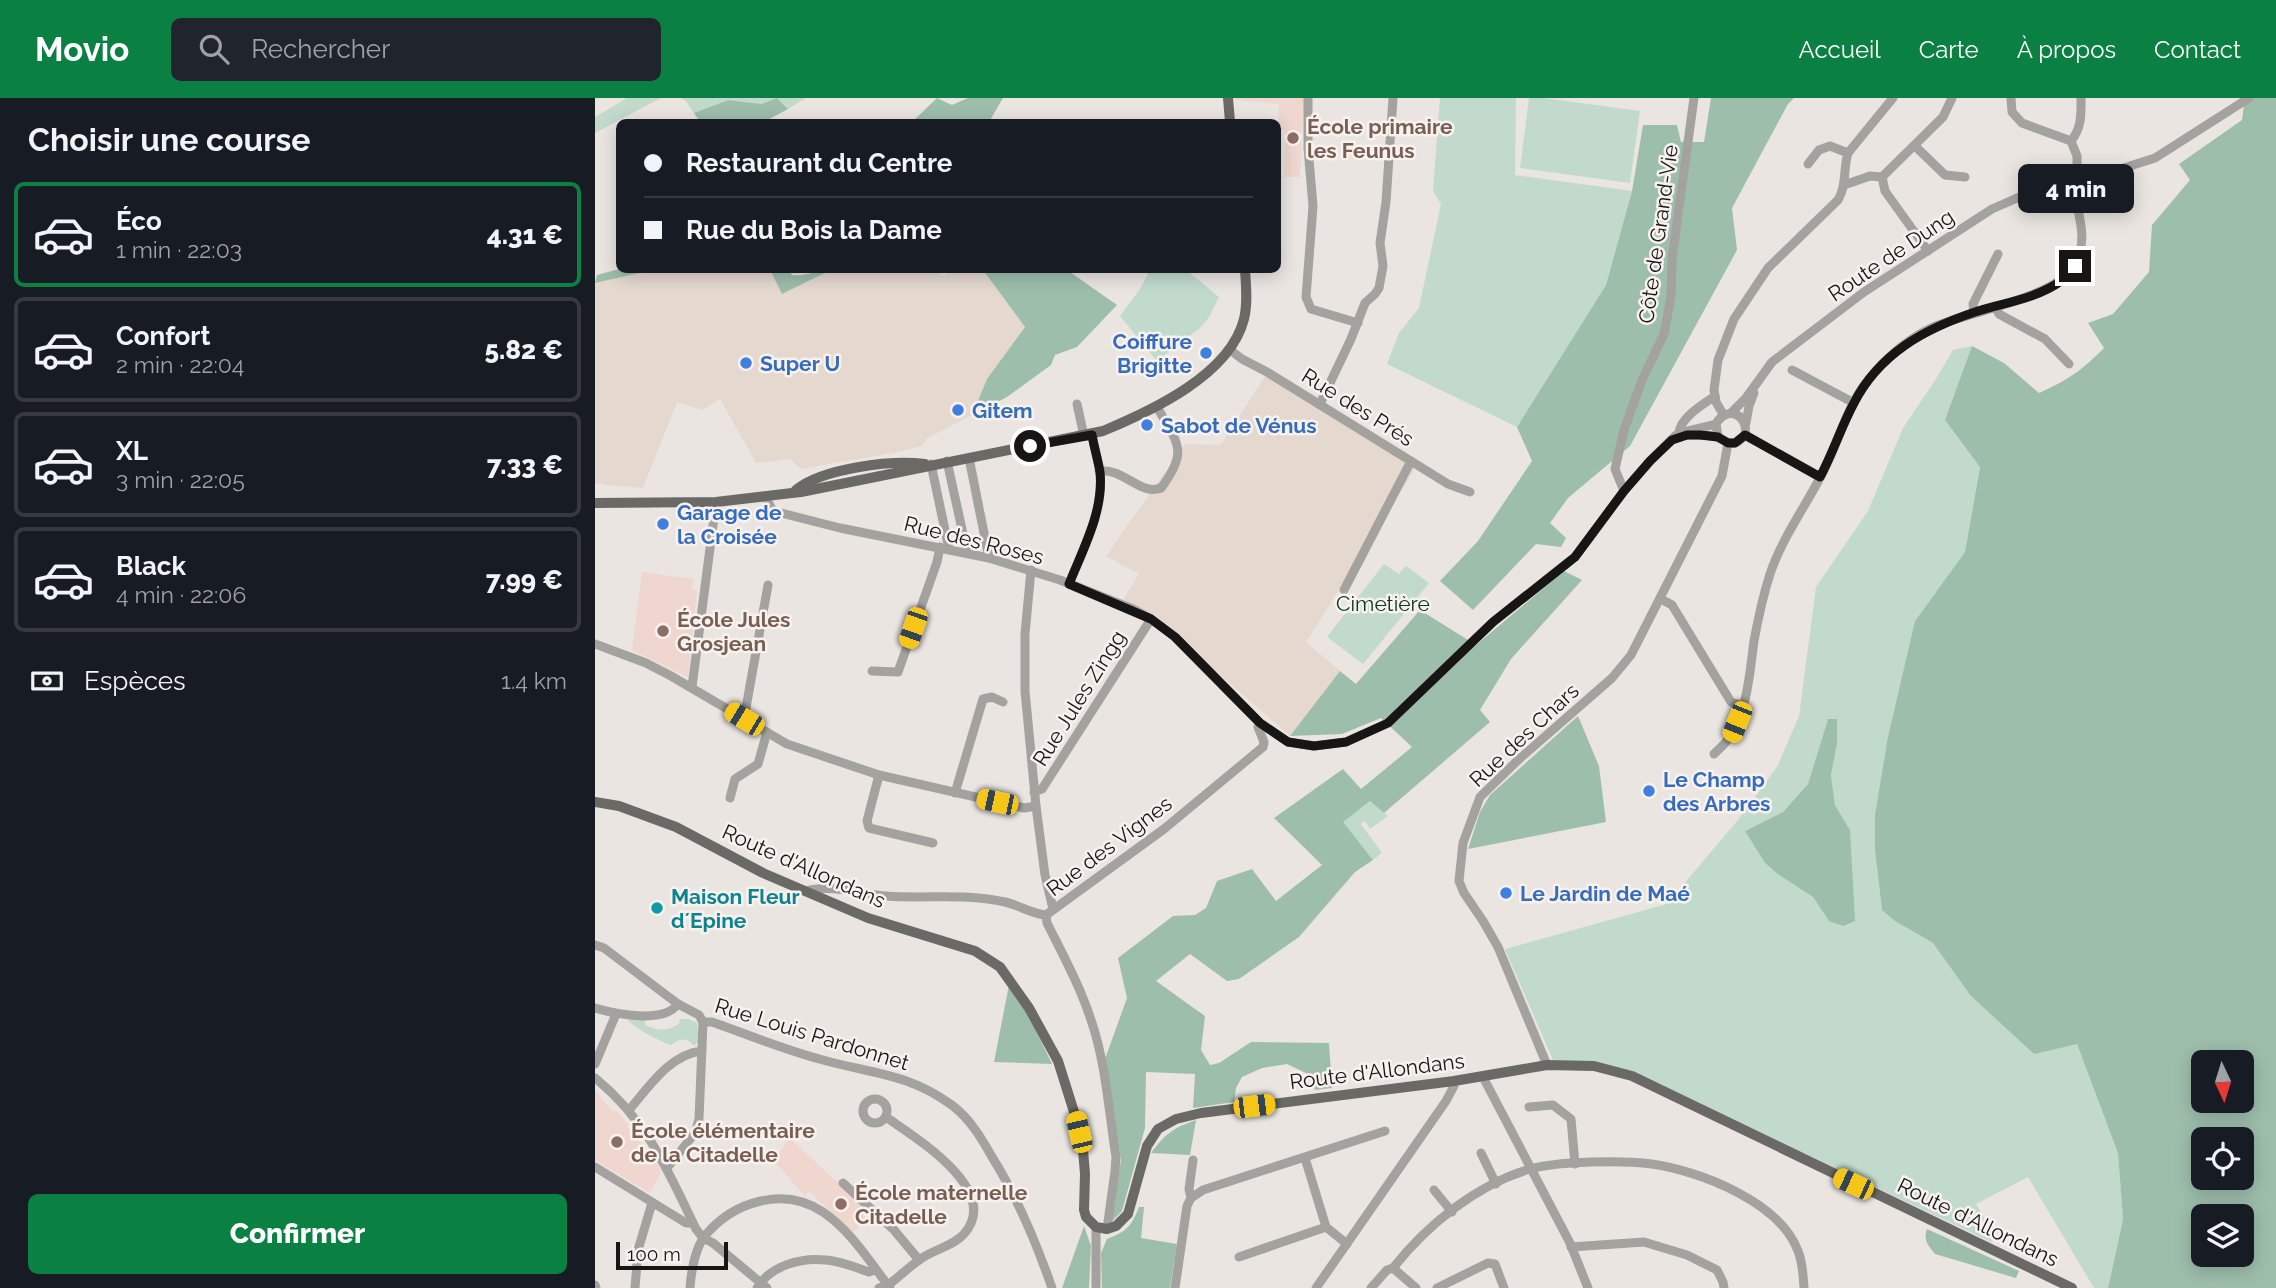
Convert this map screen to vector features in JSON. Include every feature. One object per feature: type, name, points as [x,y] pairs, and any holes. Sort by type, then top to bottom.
[{"type":"main road","points":[[1228,98],[1230,119]]},
{"type":"main road","points":[[595,503],[716,502],[765,497],[794,492],[819,478],[867,467],[899,462],[932,464],[1088,435],[1157,407],[1193,384],[1229,349],[1244,320],[1245,273]]},
{"type":"main road","name":"Route d'Allondans","points":[[595,802],[619,806],[676,827],[763,873],[867,918],[975,951],[1000,967],[1029,1008],[1058,1061],[1083,1150],[1084,1210],[1086,1217],[1101,1228],[1116,1226],[1128,1214],[1147,1146],[1158,1129],[1176,1119],[1201,1113],[1483,1077],[1547,1065],[1594,1066],[1632,1076],[2072,1288]]},
{"type":"street","points":[[1308,98],[1313,206],[1306,298],[1311,309],[1358,323]]},
{"type":"street","points":[[1320,404],[1366,303],[1379,288],[1383,258],[1380,243],[1386,202],[1393,98]]},
{"type":"street","name":"Côte de Grand-Vie","points":[[1624,491],[1615,469],[1624,430],[1642,380],[1664,334],[1671,297],[1672,259],[1694,98]]},
{"type":"street","points":[[1727,414],[1715,396],[1718,360],[1741,307],[1779,255],[1838,200],[1844,185],[1848,153],[1893,98]]},
{"type":"street","points":[[1844,185],[1870,176],[1882,177],[1943,117],[1952,98]]},
{"type":"street","points":[[2011,98],[2012,112],[2022,123],[2071,141],[2077,156],[2077,170]]},
{"type":"street","points":[[2071,141],[2080,124],[2081,98]]},
{"type":"street","points":[[2086,180],[2155,158],[2249,98]]},
{"type":"street","points":[[1808,164],[1819,150],[1830,146],[1848,153]]},
{"type":"street","points":[[1915,146],[1945,176],[1965,177]]},
{"type":"street","points":[[2077,170],[2086,180],[2084,190],[2075,196],[2066,194],[2060,181],[2066,172],[2077,170]]},
{"type":"street","points":[[1882,177],[1885,191],[1929,251]]},
{"type":"street","name":"Route de Dung","points":[[1746,424],[1749,406],[1759,382],[1772,362],[1785,350],[1864,292],[1992,209],[2039,188],[2061,187]]},
{"type":"street","points":[[1714,754],[1730,737],[1749,687],[1759,613],[1771,572],[1864,386],[1886,360],[1906,343],[1930,329],[2042,291],[2061,281],[2075,266],[2083,244],[2075,196]]},
{"type":"street","points":[[1975,312],[1973,304],[1998,254]]},
{"type":"street","points":[[1995,306],[1999,314],[2045,339],[2070,364]]},
{"type":"street","name":"Rue des Prés","points":[[1229,349],[1448,484],[1470,492]]},
{"type":"street","points":[[1792,370],[1854,403]]},
{"type":"street","name":"Route de Dung","points":[[1727,414],[1759,382]]},
{"type":"street","name":"Rue des Roses","points":[[765,497],[777,512],[839,528],[968,552],[1031,569],[1151,619],[1175,637],[1260,723],[1288,742],[1314,746],[1346,742],[1388,723],[1493,622],[1575,557],[1650,461],[1676,436],[1686,420],[1715,396]]},
{"type":"street","points":[[1069,584],[1095,515],[1100,471],[1077,404]]},
{"type":"street","points":[[1100,471],[1112,471],[1149,490],[1161,488],[1173,473],[1179,455],[1178,444],[1157,407]]},
{"type":"street","points":[[1727,414],[1737,414],[1746,424],[1745,435],[1741,440],[1728,443],[1718,437],[1676,436],[1716,424],[1727,414]]},
{"type":"street","points":[[1716,424],[1718,437]]},
{"type":"street","points":[[1745,435],[1820,477]]},
{"type":"street","name":"Rue des Chars","points":[[1547,1065],[1498,947],[1459,881],[1463,843],[1480,797],[1612,678],[1631,655],[1722,477],[1728,443]]},
{"type":"street","points":[[969,458],[989,558]]},
{"type":"street","points":[[947,461],[968,552]]},
{"type":"street","points":[[1344,590],[1411,461]]},
{"type":"street","points":[[872,671],[898,672],[937,562],[945,548],[932,464]]},
{"type":"street","points":[[692,687],[716,502]]},
{"type":"street","points":[[1031,569],[1025,634],[1025,691],[1049,912],[1047,923],[1075,977],[1092,1023],[1100,1053],[1114,1148],[1115,1171],[1101,1228],[1096,1288]]},
{"type":"street","points":[[744,719],[768,585]]},
{"type":"street","points":[[1661,598],[1672,605],[1731,702],[1743,706]]},
{"type":"street","name":"Rue Jules Zingg","points":[[1034,792],[1042,789],[1151,619]]},
{"type":"street","points":[[595,644],[646,663],[692,687],[787,744],[879,775],[1024,808],[1036,806]]},
{"type":"street","points":[[955,793],[983,699],[992,697],[1003,702]]},
{"type":"street","name":"Rue des Vignes","points":[[807,891],[818,888],[888,897],[948,896],[1003,901],[1037,914],[1049,912],[1164,829],[1263,747],[1264,742],[1258,727],[1260,723]]},
{"type":"street","points":[[730,798],[735,779],[758,764],[767,732]]},
{"type":"street","points":[[879,775],[867,821],[869,828],[933,843]]},
{"type":"street","name":"Rue Louis Pardonnet","points":[[595,945],[604,948],[678,1004],[698,1015],[703,1022],[712,1022],[824,1060],[902,1078],[955,1107],[971,1124],[1013,1190],[1039,1249],[1052,1288]]},
{"type":"street","points":[[595,1009],[616,1014],[663,1015],[673,1011],[678,1004]]},
{"type":"street","points":[[595,1064],[616,1014]]},
{"type":"street","points":[[667,1168],[695,1133],[699,1118],[703,1022]]},
{"type":"street","points":[[629,1110],[676,1060],[688,1052],[702,1051]]},
{"type":"street","points":[[1483,1077],[1571,1247],[1588,1288]]},
{"type":"street","points":[[595,1078],[616,1095],[644,1129],[703,1238],[713,1243],[761,1286],[775,1270],[805,1260],[823,1259],[869,1272],[876,1270]]},
{"type":"street","points":[[1316,1288],[1446,1101],[1454,1081]]},
{"type":"street","points":[[1529,1107],[1553,1105],[1570,1119],[1575,1164]]},
{"type":"street","points":[[690,1288],[703,1238],[727,1216],[743,1206],[774,1198],[794,1199],[826,1213],[848,1234],[886,1287],[919,1260],[964,1234],[969,1225],[972,1205],[958,1174],[937,1153],[886,1117]]},
{"type":"street","points":[[1175,1288],[1187,1206],[1191,1198],[1203,1190],[1385,1130]]},
{"type":"street","points":[[1481,1153],[1496,1184]]},
{"type":"street","points":[[1305,1158],[1326,1227],[1347,1244]]},
{"type":"street","points":[[1191,1198],[1189,1189],[1193,1160]]},
{"type":"street","points":[[1371,1288],[1437,1222],[1468,1198],[1531,1169],[1622,1162],[1676,1169],[1712,1181],[1747,1198],[1775,1219],[1791,1237],[1798,1250],[1804,1288]]},
{"type":"street","points":[[595,1167],[686,1223],[693,1223]]},
{"type":"street","points":[[843,1183],[894,1230],[919,1260]]},
{"type":"street","points":[[1434,1190],[1452,1212]]},
{"type":"street","points":[[635,1288],[638,1250],[652,1203]]},
{"type":"street","points":[[1239,1257],[1326,1227]]},
{"type":"street","points":[[1571,1247],[1644,1242],[1688,1255],[1717,1270],[1724,1288]]},
{"type":"street","points":[[1437,1288],[1488,1263],[1495,1264],[1504,1288]]},
{"type":"street","points":[[1393,1268],[1416,1288]]},
{"type":"shaded area","name":"École primaire les Feunus","points":[[1234,98],[1305,98],[1302,132],[1298,133],[1298,137],[1302,137],[1300,177],[1284,177],[1285,130],[1281,130],[1281,119],[1278,119],[1279,104]]},
{"type":"shaded area","points":[[640,273],[772,273],[782,294],[825,273],[940,273],[943,276],[948,273],[985,273],[1025,327],[987,379],[972,415],[926,439],[922,446],[801,469],[790,459],[756,463],[720,399],[702,410],[677,402],[643,488],[595,484],[595,283]]},
{"type":"shaded area","points":[[1267,373],[1415,469],[1306,642],[1340,671],[1290,736],[1151,614],[1123,600],[1139,574],[1106,556],[1185,444],[1221,445]]},
{"type":"shaded area","name":"École Jules Grosjean","points":[[642,572],[693,579],[692,590],[697,591],[688,677],[632,650]]},
{"type":"shaded area","name":"École élémentaire de la Citadelle","points":[[595,1091],[613,1112],[616,1110],[654,1159],[657,1158],[661,1172],[651,1191],[648,1192],[595,1160]]},
{"type":"shaded area","points":[[789,1138],[871,1213],[853,1232],[809,1191],[805,1196],[774,1161]]},
{"type":"green space","points":[[627,98],[661,98],[621,119],[616,119],[616,122],[595,133],[595,117]]},
{"type":"green space","points":[[680,98],[777,98],[761,104],[728,100],[694,113],[685,100]]},
{"type":"green space","points":[[777,98],[806,98],[788,109]]},
{"type":"green space","points":[[777,98],[788,109],[770,119],[698,119],[694,113],[728,100],[761,104]]},
{"type":"green space","points":[[937,98],[952,105],[968,98],[1003,98],[991,119],[915,119]]},
{"type":"green space","points":[[1440,98],[1516,98],[1515,175],[1632,191],[1606,285],[1517,427],[1387,364],[1399,333],[1419,308],[1441,204],[1433,191]]},
{"type":"green space","points":[[1529,98],[1640,111],[1630,183],[1520,168]]},
{"type":"green space","points":[[1711,98],[1794,98],[1788,104],[1732,208],[1737,250],[1630,446],[1568,498],[1550,523],[1566,538],[1561,547],[1536,544],[1473,610],[1440,581],[1478,541],[1532,461],[1517,427],[1606,285],[1632,191],[1643,125],[1677,125],[1681,142],[1704,142]]},
{"type":"green space","points":[[2245,98],[2276,98],[2276,1288],[2108,1288],[2123,1219],[2118,1153],[2077,1044],[2034,1054],[1970,995],[1933,943],[1895,921],[1882,910],[1875,850],[1875,815],[1888,737],[1915,621],[1965,552],[1980,467],[1945,420],[1972,346],[2004,363],[2039,393],[2066,379],[2088,363],[2104,348],[2088,323],[2113,314],[2149,272],[2152,225],[2190,180],[2179,164],[2242,120]]},
{"type":"green space","points":[[616,270],[616,273],[640,273],[595,283],[597,275]]},
{"type":"green space","points":[[772,273],[825,273],[782,294]]},
{"type":"green space","points":[[985,273],[1071,273],[1117,305],[1077,347],[1055,355],[1051,365],[1007,397],[972,415],[987,379],[1025,327]]},
{"type":"green space","points":[[1148,273],[1190,273],[1219,297],[1200,328],[1157,361],[1120,316]]},
{"type":"green space","points":[[1972,346],[1946,420],[1980,466],[1965,552],[1915,621],[1875,815],[1875,850],[1882,909],[1895,921],[1933,943],[1970,995],[2077,1044],[2118,1152],[2123,1218],[2108,1288],[2094,1288],[2028,1177],[1976,1204],[1996,1238],[1991,1242],[1629,1070],[1553,1060],[1505,949],[1667,904],[1737,821],[1777,767],[1799,716],[1816,587],[1868,511],[1903,428],[1953,350]],"holes":[[[1828,719],[1837,744],[1831,775],[1835,805],[1850,830],[1830,921],[1813,897],[1765,863],[1745,831],[1783,812],[1808,784]]]},
{"type":"green space","name":"Cimetière","points":[[1384,564],[1399,574],[1406,566],[1429,583],[1363,664],[1327,637]]},
{"type":"green space","points":[[1564,571],[1582,580],[1511,659],[1480,710],[1490,722],[1384,813],[1370,801],[1343,822],[1373,860],[1355,872],[1299,937],[1239,979],[1227,981],[1190,954],[1156,981],[1205,1016],[1201,1050],[1210,1065],[1219,1063],[1251,1042],[1329,1043],[1332,1088],[1315,1090],[1308,1074],[1287,1064],[1262,1068],[1242,1077],[1236,1088],[1234,1102],[1193,1108],[1195,1074],[1146,1072],[1145,1128],[1122,1211],[1111,1222],[1121,1160],[1105,1059],[1127,998],[1118,958],[1173,916],[1195,915],[1206,908],[1217,881],[1252,869],[1276,901],[1322,865],[1274,818],[1343,769],[1361,789],[1412,747],[1381,718],[1342,734],[1290,736],[1340,671],[1356,684],[1420,610],[1476,645]]},
{"type":"green space","points":[[1578,716],[1599,766],[1606,822],[1468,849],[1480,812],[1490,795]]},
{"type":"green space","points":[[1828,719],[1837,719],[1837,744],[1831,775],[1835,805],[1850,830],[1855,921],[1843,926],[1829,921],[1813,897],[1765,863],[1745,831],[1783,812],[1808,784]]},
{"type":"green space","points":[[1370,801],[1388,816],[1370,829],[1365,821],[1361,824],[1382,853],[1373,860],[1342,822]]},
{"type":"green space","points":[[1009,985],[1030,1018],[1052,1064],[994,1062]]},
{"type":"green space","points":[[680,1019],[697,1023],[699,1040],[694,1046],[683,1040],[671,1045],[665,1043],[627,1020],[645,1020],[645,1025],[662,1030],[679,1024]]},
{"type":"green space","points":[[1196,1120],[1190,1155],[1151,1153],[1170,1132]]},
{"type":"green space","points":[[1139,1207],[1144,1207],[1141,1238],[1177,1244],[1170,1288],[1102,1288],[1101,1253],[1107,1239],[1127,1227]]},
{"type":"green space","points":[[1084,1226],[1091,1246],[1089,1288],[1062,1288]]},
{"type":"green space","points":[[1927,1229],[2019,1271],[2016,1278],[1935,1254],[1926,1239]]},
{"type":"place","name":"École primaire les Feunus","points":[[1293,138]]},
{"type":"place","name":"Coiffure Brigitte","points":[[1206,353]]},
{"type":"place","name":"Super U","points":[[746,363]]},
{"type":"place","name":"Gitem","points":[[958,410]]},
{"type":"place","name":"Sabot de Vénus","points":[[1147,425]]},
{"type":"place","name":"Garage de la Croisée","points":[[663,524]]},
{"type":"place","name":"École Jules Grosjean","points":[[663,631]]},
{"type":"place","name":"Le Champ des Arbres","points":[[1649,791]]},
{"type":"place","name":"Le Jardin de Maé","points":[[1506,893]]},
{"type":"place","name":"Maison Fleur d´Epine","points":[[657,908]]},
{"type":"place","name":"École élémentaire de la Citadelle","points":[[617,1142]]},
{"type":"place","name":"École maternelle Citadelle","points":[[841,1204]]},
{"type":"route","points":[[1030,446],[1092,435],[1100,471],[1098,503],[1090,532],[1069,584],[1133,609],[1151,619],[1175,637],[1260,723],[1288,742],[1314,746],[1346,742],[1388,723],[1493,622],[1568,564],[1624,491],[1672,440],[1687,435],[1700,435],[1735,443],[1745,435],[1820,477],[1864,386],[1886,360],[1906,343],[1930,329],[2042,291],[2061,281],[2075,266]]}]
